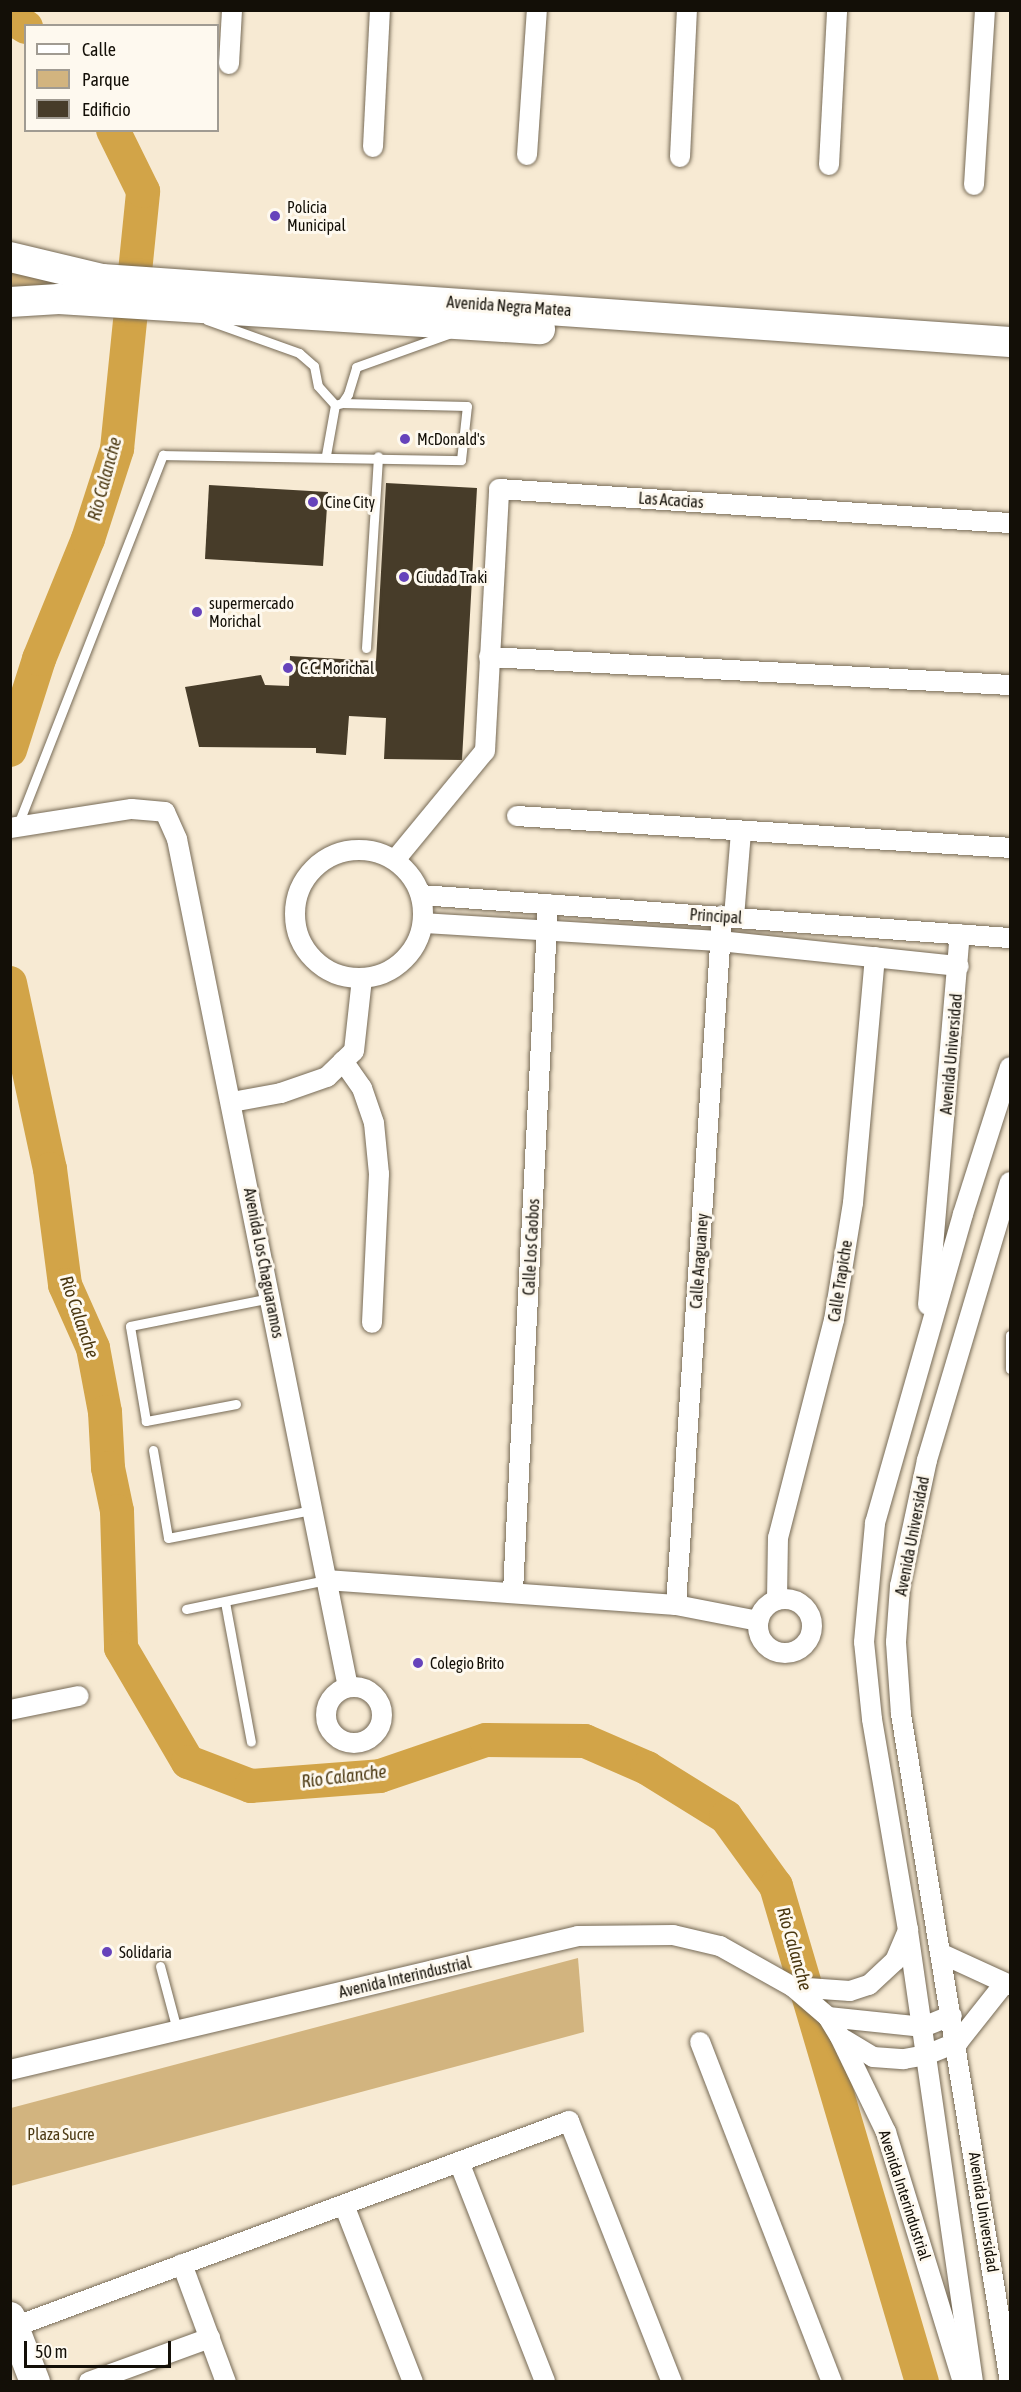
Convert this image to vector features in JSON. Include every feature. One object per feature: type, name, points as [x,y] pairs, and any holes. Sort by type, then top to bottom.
[{"type":"main road","name":"Avenida Negra Matea","points":[[10,257],[100,291],[158,298],[475,325],[1011,358]]},
{"type":"main road","name":"Avenida Negra Matea","points":[[10,302],[100,291]]},
{"type":"main road","name":"Avenida Negra Matea","points":[[158,298],[1011,342]]},
{"type":"main road","points":[[12,2322],[35,2382]]},
{"type":"street","points":[[229,64],[232,10]]},
{"type":"street","points":[[373,147],[380,10]]},
{"type":"street","points":[[527,154],[537,10]]},
{"type":"street","points":[[680,157],[687,10]]},
{"type":"street","points":[[829,165],[837,10]]},
{"type":"street","points":[[974,185],[985,10]]},
{"type":"street","name":"Las Acacias","points":[[395,860],[485,751],[499,489],[1011,522]]},
{"type":"street","points":[[489,657],[1011,685]]},
{"type":"street","name":"Avenida Los Chaguaramos","points":[[14,828],[132,809],[165,812],[177,839],[232,1102],[348,1687]]},
{"type":"street","points":[[517,816],[1010,848]]},
{"type":"street","name":"Calle Araguaney","points":[[676,1605],[720,941],[728,917],[741,831]]},
{"type":"street","points":[[353,850],[374,852],[395,860],[411,875],[421,895],[423,923],[416,944],[403,962],[384,974],[362,979],[340,976],[321,966],[306,951],[297,930],[296,908],[301,887],[314,869],[332,856],[353,850]]},
{"type":"street","name":"Principal","points":[[421,895],[1011,938]]},
{"type":"street","name":"Calle Los Caobos","points":[[513,1591],[548,904]]},
{"type":"street","name":"Principal","points":[[423,923],[720,941],[959,966]]},
{"type":"street","name":"Avenida Universidad","points":[[923,1352],[959,966],[960,934]]},
{"type":"street","name":"Calle Trapiche","points":[[777,1599],[778,1538],[834,1320],[853,1203],[875,957]]},
{"type":"street","points":[[232,1102],[307,1086],[327,1077],[354,1051],[362,979]]},
{"type":"street","points":[[343,1061],[362,1088],[374,1123],[379,1174],[372,1323]]},
{"type":"street","name":"Avenida Universidad","points":[[973,2382],[908,1930],[872,1719],[864,1642],[875,1523],[923,1352],[1011,1067]]},
{"type":"street","name":"Avenida Universidad","points":[[1010,2382],[1009,2361],[958,2042],[940,1953],[901,1714],[896,1642],[900,1586],[927,1460],[1011,1182]]},
{"type":"street","points":[[326,1580],[513,1591],[676,1605],[758,1621]]},
{"type":"street","points":[[777,1599],[792,1599],[808,1610],[813,1625],[807,1643],[794,1653],[775,1652],[760,1640],[758,1621],[762,1611],[777,1599]]},
{"type":"street","points":[[10,1710],[79,1696]]},
{"type":"street","points":[[793,1988],[850,1991],[869,1985],[895,1961],[908,1930]]},
{"type":"street","name":"Avenida Interindustrial","points":[[10,2070],[578,1936],[673,1935],[720,1946],[771,1973],[793,1988],[828,2017],[840,2037],[886,2132],[963,2382]]},
{"type":"street","points":[[840,2037],[857,2051],[873,2057],[904,2059],[926,2055],[958,2042],[1007,1985],[940,1953]]},
{"type":"street","points":[[828,2017],[922,2027],[952,2015]]},
{"type":"street","points":[[700,2042],[832,2382]]},
{"type":"street","points":[[12,2322],[182,2264],[569,2121],[672,2382]]},
{"type":"street","points":[[459,2162],[545,2382]]},
{"type":"street","points":[[344,2205],[413,2382]]},
{"type":"street","points":[[182,2264],[226,2382]]},
{"type":"street","points":[[89,2382],[210,2338]]},
{"type":"lane","points":[[14,828],[163,455],[326,455],[461,460],[467,406],[339,404],[318,386],[314,366],[299,353],[158,298]]},
{"type":"lane","points":[[326,455],[339,404],[356,367],[475,325]]},
{"type":"lane","points":[[366,648],[378,456]]},
{"type":"lane","points":[[236,1404],[146,1421],[130,1326],[270,1298]]},
{"type":"lane","points":[[1011,1335],[1011,1369]]},
{"type":"lane","points":[[153,1450],[168,1538],[312,1510]]},
{"type":"lane","points":[[186,1609],[326,1580]]},
{"type":"lane","points":[[225,1602],[251,1742]]},
{"type":"lane","points":[[160,1966],[177,2030]]},
{"type":"green space","points":[[10,264],[71,284],[11,296]]},
{"type":"green space","name":"Plaza Sucre","points":[[578,1958],[584,2032],[11,2186],[11,2108]]},
{"type":"building","points":[[386,483],[477,488],[462,760],[384,759],[386,718],[349,716],[346,755],[316,753],[316,748],[199,747],[185,687],[261,675],[265,685],[289,686],[290,656],[376,661]]},
{"type":"building","points":[[209,485],[328,492],[323,566],[205,559]]},
{"type":"waterway","name":"Río Calanche","points":[[10,17],[24,26]]},
{"type":"waterway","name":"Río Calanche","points":[[10,750],[39,659],[88,539],[117,449],[143,191],[114,132]]},
{"type":"waterway","name":"Río Calanche","points":[[10,983],[50,1169],[65,1285],[93,1348],[105,1412],[108,1468],[117,1511],[121,1648],[188,1762],[251,1786],[380,1776],[486,1740],[585,1741],[647,1768],[726,1817],[776,1886],[922,2382]]},
{"type":"place","name":"Policia Municipal","points":[[275,216]]},
{"type":"place","name":"McDonald's","points":[[405,439]]},
{"type":"place","name":"Cine City","points":[[313,502]]},
{"type":"place","name":"Ciudad Traki","points":[[404,577]]},
{"type":"place","name":"supermercado Morichal","points":[[197,612]]},
{"type":"place","name":"C.C. Morichal","points":[[288,668]]},
{"type":"place","name":"Colegio Brito","points":[[418,1663]]},
{"type":"place","name":"Solidaria","points":[[107,1952]]}]
